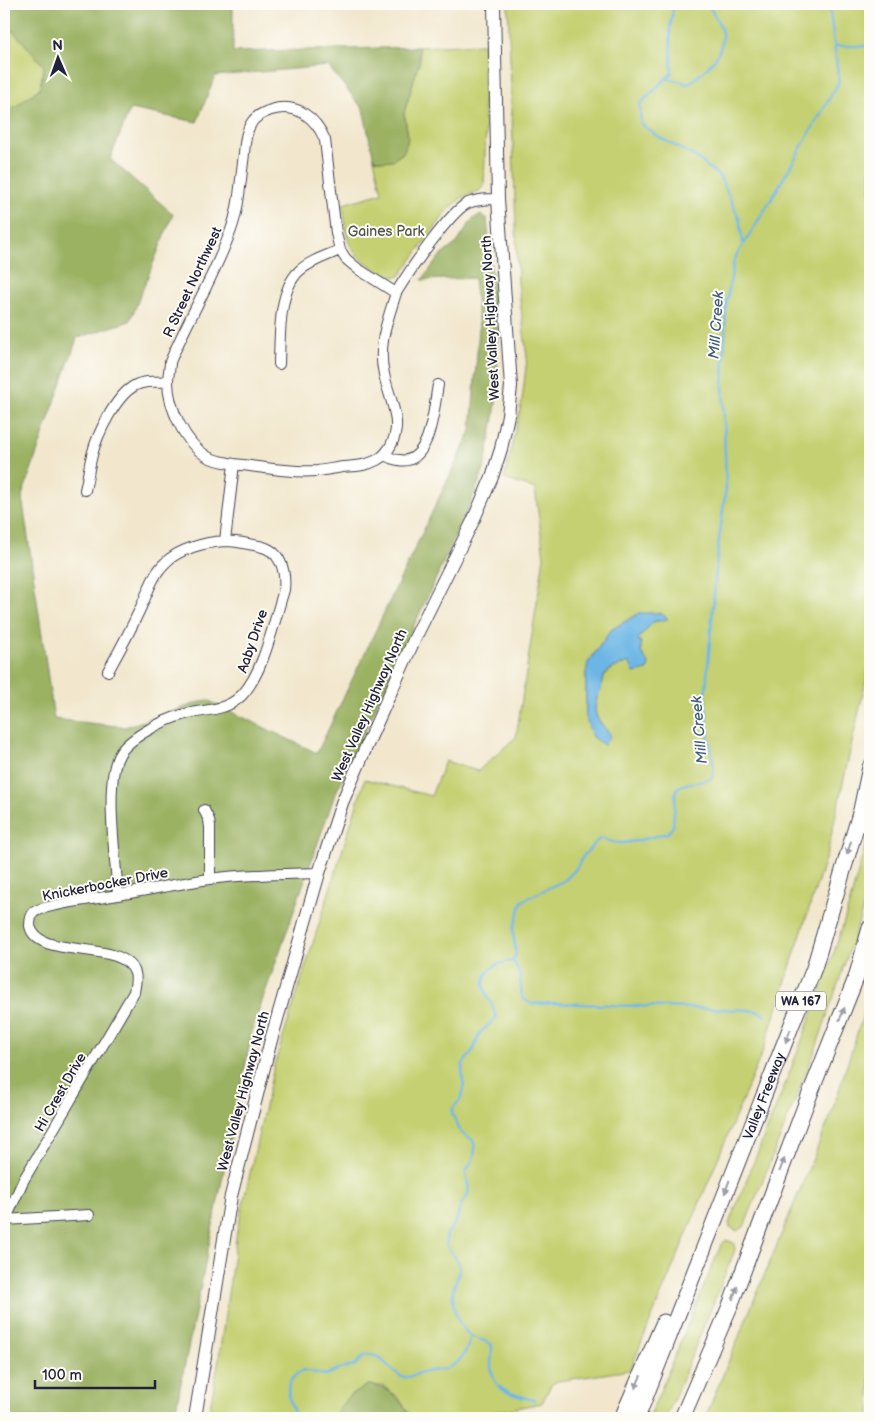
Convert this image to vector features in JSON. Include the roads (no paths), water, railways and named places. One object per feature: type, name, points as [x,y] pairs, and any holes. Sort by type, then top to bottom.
[{"type":"highway","name":"Valley Freeway","points":[[637,1418],[814,968],[861,810],[870,767]]},
{"type":"highway","name":"WA 167","points":[[682,1418],[723,1321],[856,978],[870,928]]},
{"type":"highway","points":[[622,1418],[666,1319],[712,1227]]},
{"type":"highway","points":[[692,1418],[715,1354],[723,1321]]},
{"type":"main road","name":"West Valley Highway North","points":[[195,1418],[231,1196],[271,1040],[319,873],[342,803],[415,638],[473,521],[501,449],[508,415],[511,386],[498,199],[494,4]]},
{"type":"street","name":"R Street Northwest","points":[[340,250],[336,233],[325,140],[320,128],[313,119],[292,108],[278,108],[266,112],[253,120],[246,134],[238,202],[232,229],[170,362],[168,382],[170,397],[180,427],[192,443],[206,456],[216,460],[234,464],[317,471],[364,465],[384,455]]},
{"type":"street","points":[[438,385],[430,427],[425,447],[422,451],[410,459],[403,460],[384,455],[394,440],[396,420],[383,372],[382,348],[386,325],[396,293],[452,215],[468,203],[498,199]]},
{"type":"street","points":[[280,364],[280,329],[284,303],[291,280],[308,264],[340,250],[346,259],[358,269],[396,293]]},
{"type":"street","points":[[86,490],[92,454],[105,424],[119,400],[134,386],[148,382],[168,382]]},
{"type":"street","points":[[225,541],[234,464]]},
{"type":"street","name":"Aaby Drive","points":[[108,671],[127,638],[158,572],[165,562],[188,549],[225,541],[264,547],[275,554],[283,565],[286,577],[284,590],[260,667],[252,684],[241,697],[229,706],[165,720],[144,732],[119,754],[115,765],[111,803],[118,895]]},
{"type":"street","points":[[204,810],[210,827],[210,879]]},
{"type":"street","name":"Knickerbocker Drive","points":[[136,975],[132,967],[115,955],[55,945],[43,940],[35,935],[30,928],[30,919],[34,912],[43,908],[210,879],[272,874],[319,873]]},
{"type":"street","name":"Hi Crest Drive","points":[[4,1222],[23,1181],[134,992],[136,975]]},
{"type":"street","points":[[4,1222],[89,1215]]},
{"type":"water","points":[[639,613],[661,613],[668,619],[653,622],[638,639],[641,643],[641,652],[649,664],[648,670],[634,673],[629,662],[611,669],[604,676],[595,710],[599,720],[611,735],[604,745],[592,737],[586,717],[586,673],[588,663],[611,630]]},
{"type":"waterway","points":[[674,4],[670,29],[672,73],[640,104],[641,124],[657,136],[696,157],[720,177],[739,218],[743,243]]},
{"type":"waterway","points":[[667,78],[688,84],[708,67],[718,53],[722,37],[721,28],[708,4]]},
{"type":"waterway","name":"Mill Creek","points":[[535,1402],[534,1400],[511,1394],[495,1382],[491,1366],[492,1345],[466,1332],[459,1322],[455,1310],[453,1291],[459,1272],[459,1265],[448,1248],[446,1239],[448,1232],[457,1219],[461,1205],[468,1195],[469,1188],[466,1171],[473,1160],[475,1149],[473,1140],[461,1133],[452,1113],[453,1108],[460,1100],[464,1090],[463,1064],[474,1049],[479,1034],[496,1018],[484,988],[484,981],[489,971],[500,964],[513,961],[516,955],[513,931],[522,901],[565,880],[599,839],[625,843],[668,833],[673,826],[676,789],[686,784],[712,778],[714,767],[705,699],[718,548],[726,487],[723,387],[726,305],[734,260],[839,82],[829,4]]},
{"type":"waterway","points":[[835,46],[870,46]]},
{"type":"waterway","points":[[513,961],[519,974],[522,998],[532,1004],[553,1003],[749,1010],[760,1012],[765,1016]]},
{"type":"waterway","points":[[296,1418],[288,1391],[291,1380],[303,1370],[326,1375],[339,1369],[354,1366],[365,1355],[371,1355],[376,1356],[401,1376],[409,1377],[423,1372],[446,1369],[456,1363],[467,1349],[471,1336]]},
{"type":"park label","name":"Gaines Park","points":[[386,231]]}]
